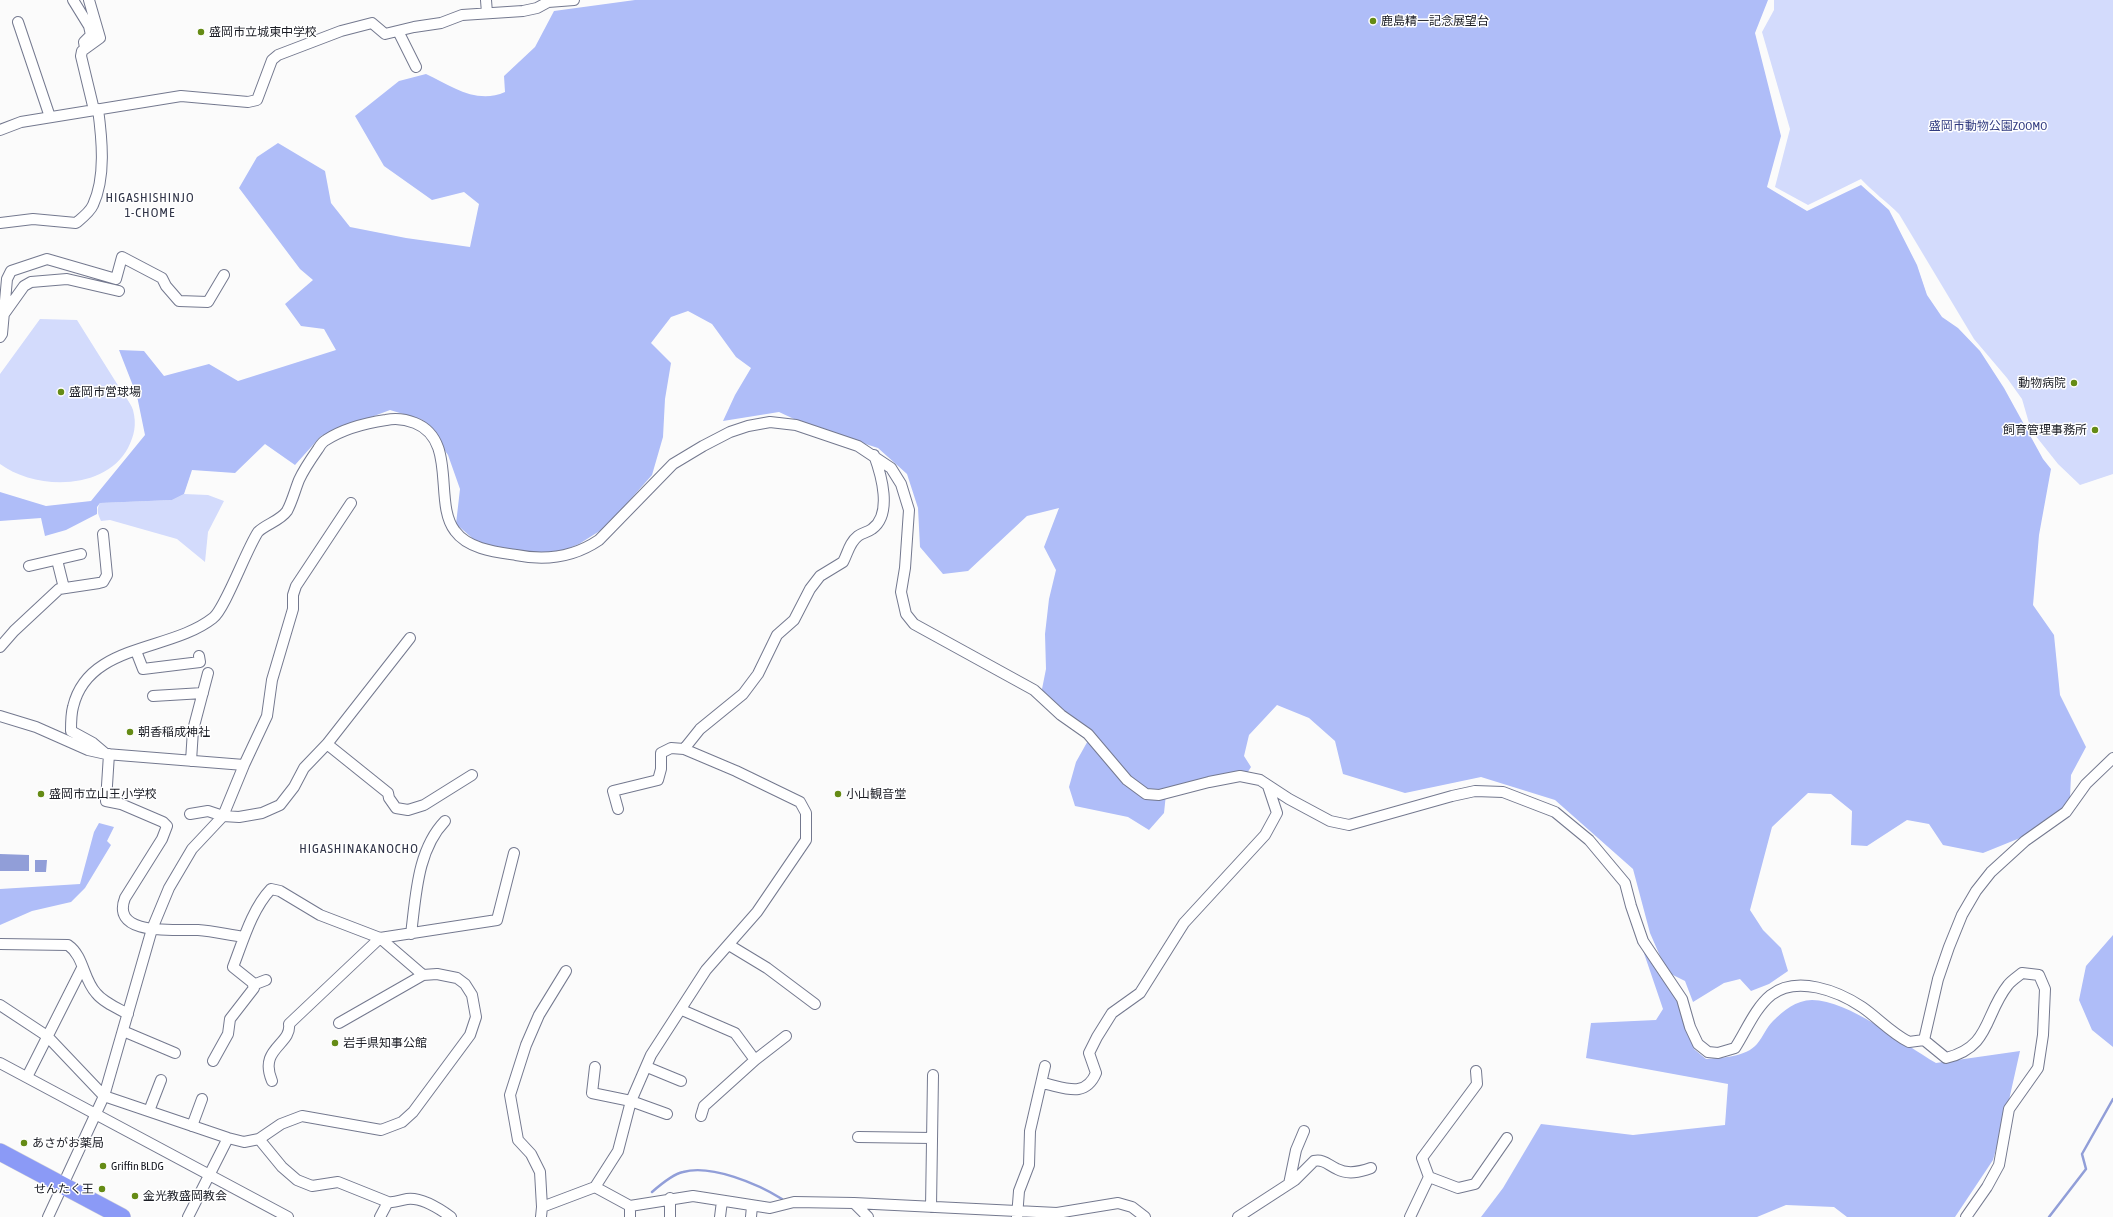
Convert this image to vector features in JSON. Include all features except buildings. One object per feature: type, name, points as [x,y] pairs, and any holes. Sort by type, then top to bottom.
[{"type":"highway","points":[[0,1152],[122,1217]]},
{"type":"street","points":[[73,0],[91,35],[84,42],[85,48]]},
{"type":"street","points":[[0,223],[33,219],[76,223],[90,210],[93,205],[100,179],[101,133],[81,56],[82,51],[85,48],[100,38],[89,0]]},
{"type":"street","points":[[486,0],[487,13]]},
{"type":"street","points":[[0,130],[21,122],[181,96],[248,102],[257,100],[272,60],[278,55],[341,31],[372,23],[385,34],[398,30],[441,23],[462,15],[523,11],[537,8],[548,2],[574,0]]},
{"type":"street","points":[[18,22],[50,117]]},
{"type":"street","points":[[398,30],[416,67]]},
{"type":"street","points":[[0,337],[2,334],[7,278],[11,271],[47,259],[116,279],[122,257],[162,278],[166,286],[179,300],[208,302],[224,275]]},
{"type":"street","points":[[4,314],[24,286],[31,282],[67,279],[119,291]]},
{"type":"street","points":[[107,754],[93,743],[71,731],[72,708],[76,696],[87,676],[107,662],[186,634],[214,618],[219,612],[251,542],[264,526],[278,519],[286,512],[300,478],[324,441],[336,434],[395,418],[408,420],[420,425],[432,435],[437,442],[451,523],[455,531],[473,545],[534,559],[554,558],[573,554],[588,548],[600,540],[673,464],[730,432],[748,426],[770,422],[796,424],[858,446],[874,455],[891,468],[898,479],[909,510],[905,568],[901,592],[906,614],[914,624],[1034,690],[1061,715],[1088,734],[1126,780],[1146,794],[1159,795],[1240,776],[1260,780],[1330,821],[1349,825],[1474,791],[1503,792],[1537,803],[1555,812],[1589,840],[1625,883],[1643,942],[1682,999],[1690,1027],[1698,1044],[1708,1052],[1718,1053],[1735,1048],[1757,1011],[1771,996],[1787,987],[1820,987],[1839,993],[1862,1007],[1901,1038],[1909,1042],[1924,1040],[1946,1058],[1959,1055],[1978,1040],[2008,985],[2022,973],[2039,975],[2045,989],[2044,1035],[2038,1068],[2017,1094],[2009,1109],[1999,1165],[1987,1187],[1966,1217]]},
{"type":"street","points":[[684,750],[700,729],[743,694],[758,674],[777,635],[794,620],[810,589],[820,576],[844,562],[850,543],[859,535],[873,529],[880,516],[884,503],[882,478],[874,455]]},
{"type":"street","points":[[48,1217],[61,1185],[96,1116],[104,1096],[152,929],[169,888],[192,849],[223,816],[244,765],[267,716],[272,680],[293,609],[293,595],[296,586],[351,503]]},
{"type":"street","points":[[0,647],[14,631],[59,589],[98,583],[106,579],[107,575],[103,534]]},
{"type":"street","points":[[29,566],[81,554]]},
{"type":"street","points":[[57,560],[64,588]]},
{"type":"street","points":[[190,814],[208,810],[223,816],[239,817],[262,813],[280,805],[294,786],[304,768],[327,744],[410,638]]},
{"type":"street","points":[[136,651],[143,669],[200,662],[199,656]]},
{"type":"street","points":[[191,761],[193,730],[208,673]]},
{"type":"street","points":[[153,696],[203,693]]},
{"type":"street","points":[[0,716],[36,727],[88,750],[107,754],[244,765]]},
{"type":"street","points":[[327,744],[388,792],[389,798],[396,808],[408,810],[424,805],[472,775]]},
{"type":"street","points":[[566,971],[539,1014],[526,1045],[510,1094],[518,1140],[531,1154],[540,1172],[542,1212],[595,1187],[618,1151],[631,1101],[651,1056],[682,1010],[706,970],[757,912],[806,840],[806,813],[800,802],[736,771],[684,750],[671,748],[661,753],[661,769],[658,780],[613,791],[618,809]]},
{"type":"street","points":[[107,754],[106,801],[121,804],[164,822],[167,826],[162,839],[129,889],[122,907],[124,915],[130,921],[152,929],[199,930],[244,937]]},
{"type":"street","points":[[1924,1040],[1938,979],[1946,954],[1962,915],[1976,891],[1991,872],[2025,841],[2066,812],[2086,784],[2113,758]]},
{"type":"street","points":[[1042,1083],[1079,1090],[1091,1083],[1096,1073],[1089,1053],[1097,1036],[1112,1013],[1140,993],[1184,923],[1265,835],[1277,813],[1268,786]]},
{"type":"street","points":[[411,934],[419,873],[435,831],[445,821]]},
{"type":"street","points":[[272,1081],[268,1069],[270,1055],[288,1034],[290,1029],[288,1024],[380,938],[497,920],[514,853]]},
{"type":"street","points":[[213,1061],[228,1034],[230,1019],[254,988],[253,983],[233,967],[244,937],[263,898],[271,889],[280,891],[320,915],[380,938],[423,975]]},
{"type":"street","points":[[0,944],[68,945],[79,955],[82,968],[95,992],[128,1014]]},
{"type":"street","points":[[729,945],[767,968],[815,1004]]},
{"type":"street","points":[[27,1077],[82,968]]},
{"type":"street","points":[[0,1005],[47,1036],[104,1096],[244,1142],[260,1139],[281,1124],[302,1116],[380,1130],[402,1122],[413,1112],[470,1035],[476,1017],[472,995],[465,984],[457,978],[437,974],[423,975],[339,1023]]},
{"type":"street","points":[[253,985],[266,980]]},
{"type":"street","points":[[682,1010],[735,1033],[755,1060]]},
{"type":"street","points":[[123,1031],[175,1053]]},
{"type":"street","points":[[701,1116],[704,1106],[755,1060],[786,1036]]},
{"type":"street","points":[[0,1063],[96,1116],[106,1118],[210,1176],[288,1217]]},
{"type":"street","points":[[1017,1214],[1019,1191],[1029,1165],[1030,1131],[1045,1066]]},
{"type":"street","points":[[595,1067],[592,1093],[631,1101],[667,1114]]},
{"type":"street","points":[[647,1067],[681,1081]]},
{"type":"street","points":[[1410,1217],[1429,1176],[1422,1158],[1477,1084],[1476,1071]]},
{"type":"street","points":[[931,1207],[933,1075]]},
{"type":"street","points":[[149,1111],[161,1080]]},
{"type":"street","points":[[192,1126],[202,1098]]},
{"type":"street","points":[[1289,1184],[1296,1150],[1304,1131]]},
{"type":"street","points":[[858,1137],[932,1138]]},
{"type":"street","points":[[188,1217],[228,1138]]},
{"type":"street","points":[[1429,1176],[1458,1188],[1475,1184],[1507,1138]]},
{"type":"street","points":[[260,1139],[282,1167],[297,1180],[312,1186],[338,1182],[388,1202],[395,1203],[408,1199],[420,1201],[451,1217]]},
{"type":"street","points":[[1238,1217],[1289,1184],[1307,1166],[1319,1160],[1348,1173],[1362,1172],[1371,1168]]},
{"type":"street","points":[[595,1187],[630,1206],[670,1198],[693,1196],[770,1208],[794,1202],[854,1203],[1017,1214],[1057,1215],[1118,1203],[1132,1207],[1145,1217]]},
{"type":"street","points":[[670,1198],[670,1217]]},
{"type":"street","points":[[720,1217],[722,1201]]},
{"type":"street","points":[[380,1217],[388,1202]]},
{"type":"street","points":[[854,1203],[868,1217]]},
{"type":"street","points":[[630,1206],[630,1217]]},
{"type":"street","points":[[751,1217],[752,1206]]},
{"type":"green space","name":"盛岡市動物公園ZOOMO","points":[[1774,0],[2113,0],[2113,474],[2080,485],[2058,464],[2031,430],[2022,399],[2007,378],[1974,339],[1899,214],[1861,179],[1808,205],[1775,187],[1790,129],[1762,32],[1774,10]]},
{"type":"green space","name":"盛岡市営球場","points":[[40,319],[77,320],[129,401],[133,410],[135,421],[134,430],[128,448],[117,462],[103,472],[87,479],[68,482],[50,482],[32,479],[15,473],[0,464],[0,374]]},
{"type":"green space","points":[[184,494],[208,495],[224,501],[208,532],[205,562],[177,539],[110,520],[101,521],[98,514],[100,503],[172,500]]},
{"type":"shaded area","points":[[635,0],[1768,0],[1755,33],[1781,136],[1767,187],[1807,211],[1861,185],[1889,210],[1917,265],[1927,295],[1942,317],[1958,328],[1980,351],[2004,388],[2043,459],[2051,469],[2039,535],[2033,605],[2054,635],[2060,695],[2086,747],[2071,775],[2070,798],[2055,817],[2020,838],[1983,853],[1943,845],[1929,824],[1907,820],[1867,846],[1851,845],[1852,811],[1831,794],[1808,793],[1772,827],[1750,910],[1763,930],[1781,948],[1788,971],[1769,984],[1751,991],[1740,979],[1724,983],[1693,1002],[1685,981],[1667,972],[1650,933],[1633,869],[1555,800],[1481,777],[1405,793],[1343,774],[1335,741],[1309,718],[1277,705],[1249,735],[1244,756],[1251,767],[1244,778],[1166,794],[1164,813],[1149,830],[1128,817],[1075,806],[1069,787],[1076,762],[1090,737],[1041,694],[1046,669],[1045,634],[1049,599],[1056,570],[1044,547],[1059,508],[1027,516],[968,571],[943,574],[920,547],[918,508],[907,474],[878,448],[807,425],[779,412],[723,421],[735,395],[751,368],[736,357],[712,324],[688,311],[671,317],[651,343],[671,363],[665,399],[663,437],[652,475],[606,527],[579,544],[550,556],[478,543],[456,524],[460,489],[448,455],[423,420],[390,410],[321,436],[295,465],[265,444],[235,473],[192,470],[184,494],[172,500],[100,503],[97,507],[97,514],[66,530],[45,536],[41,518],[0,521],[0,492],[46,506],[91,501],[145,435],[137,396],[119,350],[144,351],[164,376],[209,364],[238,381],[336,350],[324,329],[301,326],[285,304],[313,280],[300,269],[239,188],[257,157],[278,143],[325,171],[331,203],[350,227],[406,238],[470,247],[479,204],[464,192],[432,200],[384,166],[355,116],[399,81],[426,74],[464,92],[474,95],[495,95],[505,92],[504,76],[535,47],[554,11]]},
{"type":"shaded area","points":[[99,823],[114,827],[107,841],[111,845],[85,888],[71,902],[32,911],[0,925],[0,889],[80,884],[94,832]]},
{"type":"shaded area","points":[[0,854],[29,855],[29,871],[0,871]]},
{"type":"shaded area","points":[[35,860],[47,860],[46,872],[35,872]]},
{"type":"shaded area","points":[[1632,918],[1679,1000],[1694,1049],[1706,1059],[1733,1056],[1746,1052],[1757,1044],[1777,1017],[1795,1004],[1806,1000],[1827,1002],[1859,1015],[1876,1024],[1936,1063],[2020,1051],[2007,1109],[1993,1160],[1955,1217],[1847,1217],[1834,1207],[1786,1205],[1757,1217],[1481,1217],[1503,1188],[1541,1124],[1633,1135],[1725,1125],[1728,1084],[1586,1058],[1591,1023],[1656,1020],[1663,1009]]},
{"type":"shaded area","points":[[2113,935],[2113,1047],[2092,1030],[2079,1000],[2086,966]]},
{"type":"waterway","points":[[2049,1217],[2086,1169],[2082,1154],[2113,1099]]},
{"type":"waterway","points":[[652,1192],[675,1175],[694,1170],[720,1173],[734,1177],[760,1187],[782,1199]]},
{"type":"place","name":"鹿島精一記念展望台","points":[[1373,21]]},
{"type":"place","name":"盛岡市立城東中学校","points":[[201,32]]},
{"type":"place","name":"動物病院","points":[[2074,383]]},
{"type":"place","name":"盛岡市営球場","points":[[61,392]]},
{"type":"place","name":"飼育管理事務所","points":[[2095,430]]},
{"type":"place","name":"朝香稲成神社","points":[[130,732]]},
{"type":"place","name":"盛岡市立山王小学校","points":[[41,794]]},
{"type":"place","name":"小山観音堂","points":[[838,794]]},
{"type":"place","name":"岩手県知事公館","points":[[335,1043]]},
{"type":"place","name":"あさがお薬局","points":[[24,1143]]},
{"type":"place","name":"Griffin BLDG","points":[[103,1166]]},
{"type":"place","name":"せんたく王","points":[[102,1189]]},
{"type":"place","name":"金光教盛岡教会","points":[[135,1196]]},
{"type":"district","name":"HIGASHISHINJO 1-CHOME","points":[[150,206]]},
{"type":"district","name":"HIGASHINAKANOCHO","points":[[359,849]]}]
